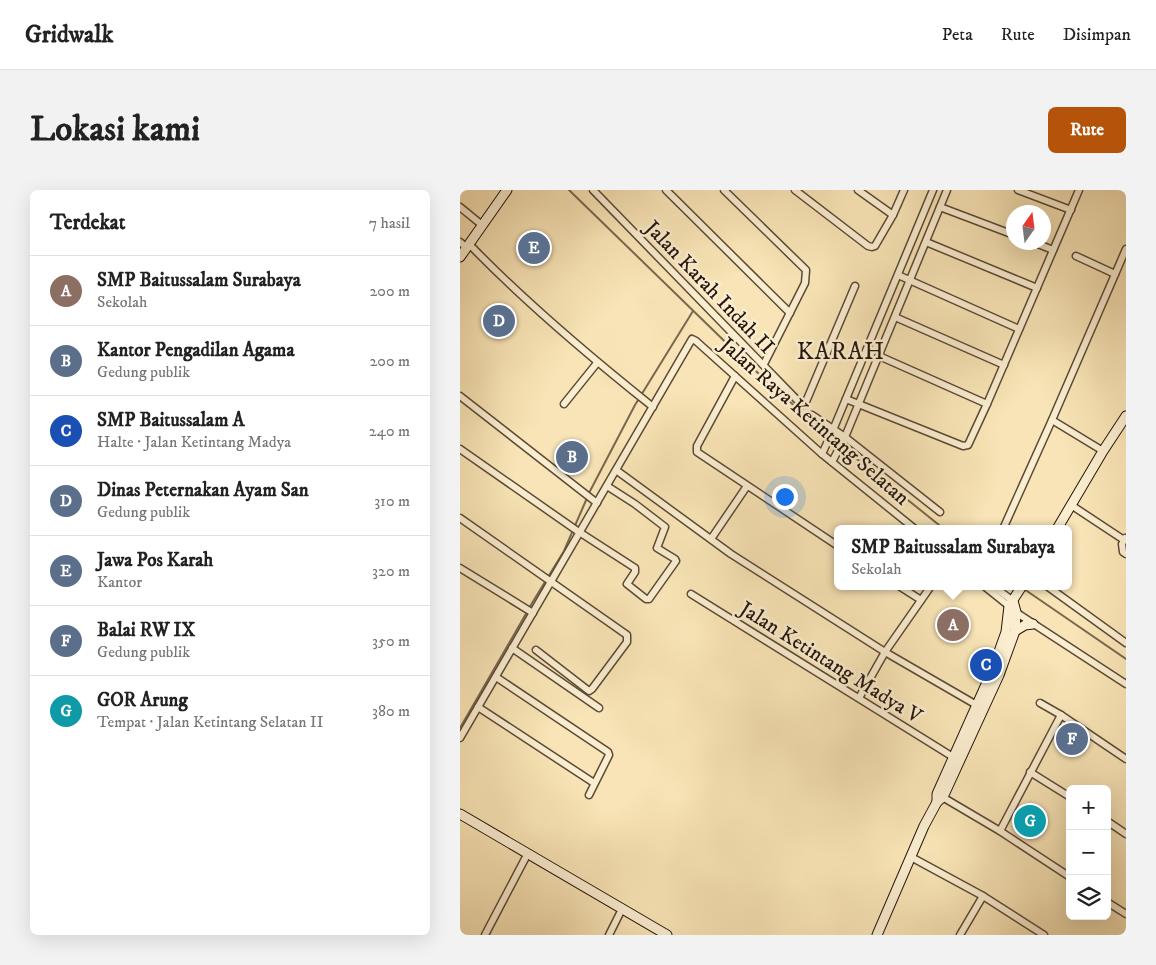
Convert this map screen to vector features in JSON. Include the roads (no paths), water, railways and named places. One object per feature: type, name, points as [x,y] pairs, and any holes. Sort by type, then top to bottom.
[{"type":"street","points":[[460,257],[465,244],[482,225],[507,190]]},
{"type":"street","name":"Jalan Karah Indah II","points":[[593,190],[801,404],[805,404],[855,286]]},
{"type":"street","points":[[666,190],[790,313]]},
{"type":"street","points":[[724,190],[806,270],[805,283],[764,364]]},
{"type":"street","points":[[795,190],[870,247],[875,246],[904,190]]},
{"type":"street","points":[[858,190],[892,215]]},
{"type":"street","points":[[822,454],[933,190]]},
{"type":"street","points":[[832,462],[859,404],[947,190]]},
{"type":"street","points":[[1018,190],[1071,210]]},
{"type":"street","points":[[846,399],[963,446],[967,445],[987,404],[1079,190]]},
{"type":"street","points":[[460,207],[482,225]]},
{"type":"street","points":[[940,207],[1006,232]]},
{"type":"street","points":[[926,242],[1037,288]]},
{"type":"street","points":[[460,738],[512,648],[528,610],[576,530],[597,503],[653,407],[597,363],[465,244]]},
{"type":"street","points":[[1005,525],[1126,249]]},
{"type":"street","points":[[1076,256],[1115,274]]},
{"type":"street","points":[[898,275],[1019,329]]},
{"type":"street","points":[[895,318],[1004,365]]},
{"type":"street","name":"Jalan Raya Ketintang Selatan","points":[[653,407],[692,339],[822,454],[910,525]]},
{"type":"street","points":[[879,356],[987,404]]},
{"type":"street","points":[[564,404],[597,363]]},
{"type":"street","points":[[735,376],[696,450],[698,454],[834,543]]},
{"type":"street","points":[[460,396],[597,503]]},
{"type":"street","points":[[812,415],[940,512]]},
{"type":"street","points":[[1059,525],[1126,416]]},
{"type":"street","points":[[1052,420],[1103,451]]},
{"type":"street","points":[[460,449],[576,530],[635,568],[635,572],[626,584],[646,599],[649,599],[674,564],[675,559],[657,546],[665,530],[664,526],[607,486]]},
{"type":"street","points":[[616,470],[731,554],[885,652],[980,707]]},
{"type":"street","points":[[711,539],[747,486]]},
{"type":"street","points":[[1071,505],[1125,538],[1122,548],[1126,554]]},
{"type":"street","points":[[460,518],[627,635],[628,641],[589,691],[536,650]]},
{"type":"street","points":[[460,568],[528,610]]},
{"type":"street","points":[[905,590],[920,600]]},
{"type":"street","points":[[859,698],[885,652],[929,590]]},
{"type":"street","points":[[990,590],[1013,605]]},
{"type":"street","points":[[997,590],[1033,624],[1126,684]]},
{"type":"street","points":[[877,935],[980,707],[1006,632],[1013,605],[1020,590]]},
{"type":"street","points":[[1052,590],[1126,643]]},
{"type":"street","name":"Jalan Ketintang Madya V","points":[[691,594],[953,757]]},
{"type":"street","points":[[939,797],[953,757],[999,674],[1015,631],[1013,605]]},
{"type":"street","points":[[1015,631],[1033,624]]},
{"type":"street","points":[[512,648],[599,708]]},
{"type":"street","points":[[496,676],[608,752],[609,755],[589,794]]},
{"type":"street","points":[[1040,702],[1061,714],[1126,759]]},
{"type":"street","points":[[478,707],[594,783]]},
{"type":"street","points":[[1000,830],[1061,714]]},
{"type":"street","points":[[1030,772],[1066,794]]},
{"type":"street","points":[[939,797],[1000,830],[1067,875]]},
{"type":"street","points":[[460,814],[661,933]]},
{"type":"street","points":[[1111,824],[1126,834]]},
{"type":"street","points":[[485,935],[528,853]]},
{"type":"street","points":[[911,857],[983,896],[1033,932],[1044,935]]},
{"type":"street","points":[[960,935],[983,896]]},
{"type":"street","points":[[1111,905],[1126,914]]},
{"type":"street","points":[[609,935],[622,909]]},
{"type":"waterway","points":[[569,190],[748,364],[828,436]]},
{"type":"waterway","points":[[589,493],[635,405],[693,311]]},
{"type":"waterway","points":[[832,439],[939,525]]},
{"type":"waterway","points":[[529,608],[564,551],[587,498]]},
{"type":"waterway","points":[[1025,590],[1126,659]]},
{"type":"waterway","points":[[460,728],[527,612]]},
{"type":"place","name":"Jawa Pos Karah","points":[[534,248]]},
{"type":"place","name":"Dinas Peternakan Ayam San","points":[[499,321]]},
{"type":"place","name":"Kantor Pengadilan Agama","points":[[572,457]]},
{"type":"place","name":"SMP Baitussalam Surabaya","points":[[953,625]]},
{"type":"place","name":"SMP Baitussalam A","points":[[986,665]]},
{"type":"place","name":"Balai RW IX","points":[[1072,739]]},
{"type":"place","name":"GOR Arung","points":[[1030,821]]},
{"type":"district","name":"KARAH","points":[[841,351]]}]
